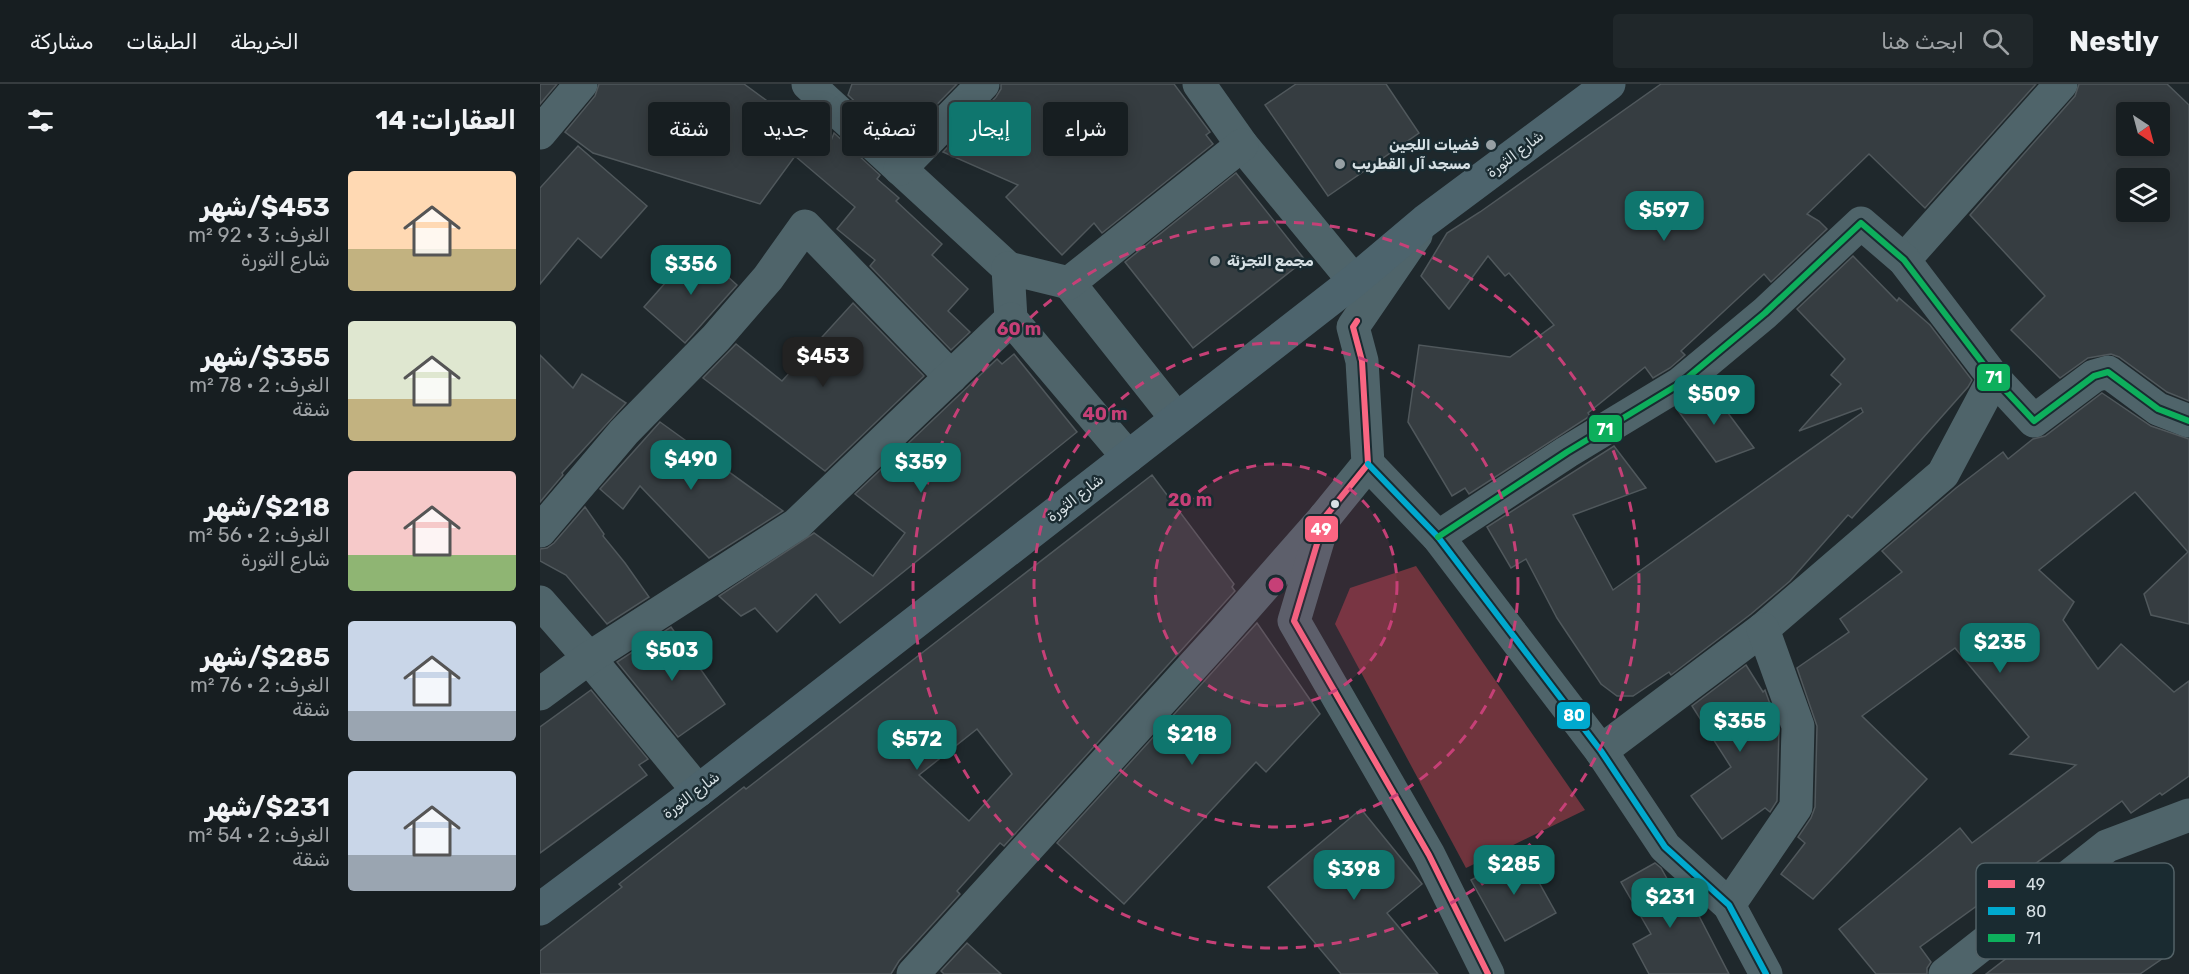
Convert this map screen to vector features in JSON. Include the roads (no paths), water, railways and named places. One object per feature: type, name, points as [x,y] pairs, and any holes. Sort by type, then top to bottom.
[{"type":"main road","name":"شارع الثورة","points":[[540,909],[698,791],[1128,457],[1354,281],[1425,221],[1609,84]]},
{"type":"street","points":[[540,133],[581,84]]},
{"type":"street","points":[[807,84],[1008,268],[1069,283],[1176,418]]},
{"type":"street","points":[[900,169],[982,84]]},
{"type":"street","points":[[1199,84],[1242,145],[1354,281]]},
{"type":"street","points":[[1904,260],[2061,84]]},
{"type":"street","points":[[1069,283],[1242,145]]},
{"type":"street","points":[[1425,221],[1353,327],[1362,360],[1368,464],[1438,537],[1601,751],[1665,847],[1729,905],[1766,974]]},
{"type":"street","points":[[1438,537],[1567,452],[1681,383],[1765,313],[1861,223],[1904,260],[1994,378],[2034,421],[2094,376],[2108,372],[2158,409],[2189,421]]},
{"type":"street","points":[[540,531],[624,432],[731,321],[768,278],[805,226],[951,377]]},
{"type":"street","points":[[1008,268],[1011,319],[1128,457]]},
{"type":"street","points":[[540,694],[589,658],[796,524],[1011,319]]},
{"type":"street","points":[[1601,751],[1763,629],[1943,474],[1994,378]]},
{"type":"street","points":[[913,974],[1215,642],[1325,517],[1368,464]]},
{"type":"street","points":[[1325,517],[1294,621],[1429,855],[1488,974]]},
{"type":"street","points":[[540,602],[698,791]]},
{"type":"street","points":[[1729,905],[1796,807],[1798,726],[1763,629]]},
{"type":"street","points":[[2085,863],[2107,846],[2189,814]]},
{"type":"street","points":[[1945,974],[1976,950]]},
{"type":"place","name":"فضيات اللجين","points":[[1491,145]]},
{"type":"place","name":"مسجد آل القطريب","points":[[1340,164]]},
{"type":"place","name":"مجمع التجزئة","points":[[1215,261]]}]
